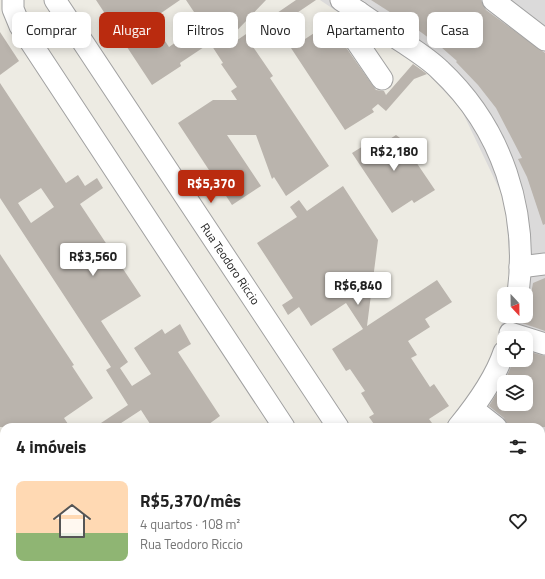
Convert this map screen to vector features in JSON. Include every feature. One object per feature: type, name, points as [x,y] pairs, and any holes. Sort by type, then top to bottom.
[{"type":"street","points":[[13,0],[13,9],[20,26],[281,423]]},
{"type":"street","name":"Rua Teodoro Riccio","points":[[55,0],[335,423]]},
{"type":"street","points":[[341,0],[359,12]]},
{"type":"street","points":[[493,0],[545,40]]},
{"type":"street","points":[[361,48],[382,79]]},
{"type":"street","points":[[409,48],[440,70],[466,97],[490,134],[505,165],[514,194],[518,217],[520,267],[519,287]]},
{"type":"street","points":[[520,267],[545,264]]},
{"type":"street","points":[[533,341],[545,344]]},
{"type":"street","points":[[461,423],[473,409],[498,367]]},
{"type":"street","points":[[473,409],[491,423]]},
{"type":"shaded area","points":[[320,0],[545,0],[545,423],[456,423],[492,367],[497,344],[497,367],[533,367],[533,331],[500,331],[502,323],[533,323],[533,287],[520,287],[512,278],[504,199],[461,109],[425,71],[391,48],[419,48],[419,12],[338,12]]},
{"type":"building","points":[[96,0],[180,0],[163,12],[104,12]]},
{"type":"building","points":[[186,0],[266,0],[255,12],[246,12],[246,21],[238,29],[238,12],[194,12]]},
{"type":"building","points":[[296,0],[316,0],[298,12],[278,12]]},
{"type":"building","points":[[371,0],[481,0],[486,10],[545,53],[545,224],[543,225],[527,177],[518,159],[522,158],[496,108],[478,85],[456,62],[457,61],[442,48],[483,48],[483,12],[427,12],[427,37],[419,31],[419,12],[390,12]]},
{"type":"building","points":[[0,32],[19,61],[0,75]]},
{"type":"building","points":[[246,34],[246,48],[254,48],[273,76],[270,78],[329,166],[286,196],[274,177],[272,179],[256,135],[227,135],[261,186],[232,205],[178,123],[213,100],[237,100],[231,91],[237,87],[221,64],[223,63],[213,48],[238,48],[238,40]]},
{"type":"building","points":[[313,34],[313,48],[346,48],[376,90],[384,91],[386,95],[413,64],[427,74],[414,79],[386,111],[378,104],[372,109],[374,112],[345,130],[291,48],[305,48],[305,39]]},
{"type":"building","points":[[165,41],[169,47],[173,44],[173,48],[202,48],[180,63],[181,66],[152,85],[128,48],[165,48]]},
{"type":"building","points":[[0,83],[66,183],[78,175],[85,186],[97,178],[103,188],[80,204],[141,296],[101,321],[128,362],[120,368],[132,386],[151,374],[134,348],[162,329],[165,334],[180,324],[191,344],[178,352],[220,416],[210,423],[149,423],[141,410],[121,423],[101,423],[128,405],[106,370],[111,367],[0,198]],"holes":[[[41,188],[54,207],[31,223],[18,203]]]},
{"type":"building","points":[[396,135],[404,141],[406,140],[419,160],[416,162],[435,190],[414,203],[412,200],[392,213],[352,153],[368,143],[373,150]]},
{"type":"building","points":[[343,186],[378,240],[367,326],[437,280],[452,302],[425,319],[430,327],[408,341],[417,355],[411,358],[430,387],[434,384],[449,406],[429,419],[432,423],[373,423],[369,417],[374,414],[361,393],[365,391],[350,369],[346,371],[332,349],[363,329],[346,303],[311,326],[299,307],[288,315],[282,305],[293,298],[257,243],[297,217],[290,207],[299,200],[307,211]]},
{"type":"building","points":[[0,254],[74,365],[72,366],[93,398],[64,418],[67,423],[0,423]]},
{"type":"building","points":[[545,278],[545,331],[522,323],[533,323],[533,283]]},
{"type":"building","points":[[533,353],[545,356],[545,423],[506,423],[504,418],[489,406],[497,393],[497,411],[533,411],[533,375],[507,375],[511,367],[533,367]]}]
